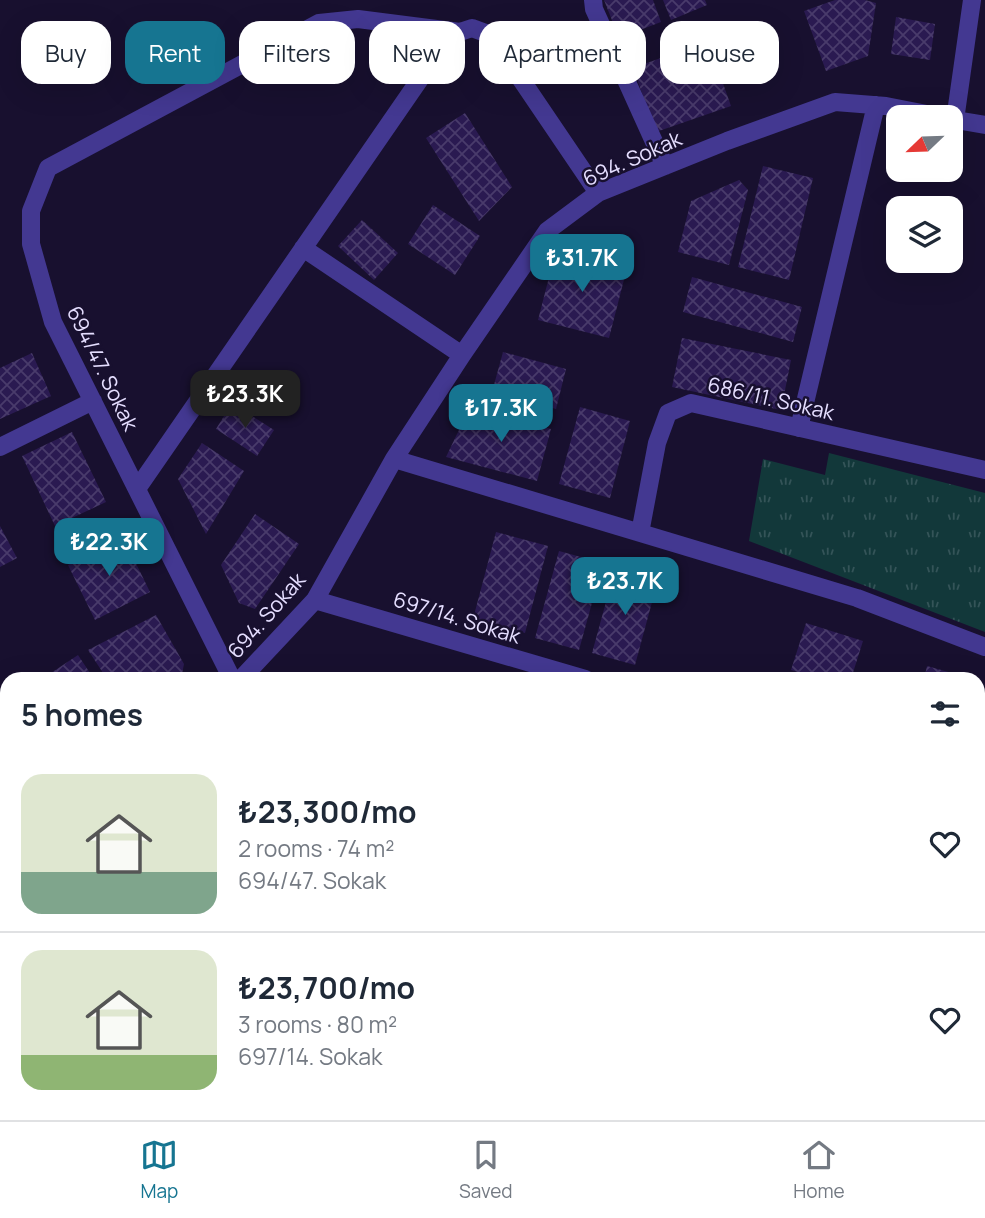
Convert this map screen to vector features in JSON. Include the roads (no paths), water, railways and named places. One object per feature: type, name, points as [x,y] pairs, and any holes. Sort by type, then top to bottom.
[{"type":"street","points":[[593,0],[594,9],[665,166]]},
{"type":"street","points":[[952,105],[972,0]]},
{"type":"street","name":"694/47. Sokak","points":[[228,672],[53,322],[31,244],[31,211],[48,168],[319,23],[358,19],[374,21]]},
{"type":"street","name":"694/47. Sokak","points":[[465,30],[472,28],[491,35],[598,193]]},
{"type":"street","points":[[137,489],[417,84]]},
{"type":"street","name":"694. Sokak","points":[[248,672],[315,600],[394,459],[547,231],[598,193],[727,141],[835,102],[886,106]]},
{"type":"street","points":[[799,428],[876,105]]},
{"type":"street","name":"694. Sokak","points":[[963,121],[985,125]]},
{"type":"street","points":[[303,248],[462,355]]},
{"type":"street","points":[[0,447],[93,401]]},
{"type":"street","name":"686/11. Sokak","points":[[640,533],[657,443],[668,413],[691,403],[985,470]]},
{"type":"street","points":[[394,459],[857,598],[985,647]]},
{"type":"street","name":"697/14. Sokak","points":[[315,600],[561,672]]}]
